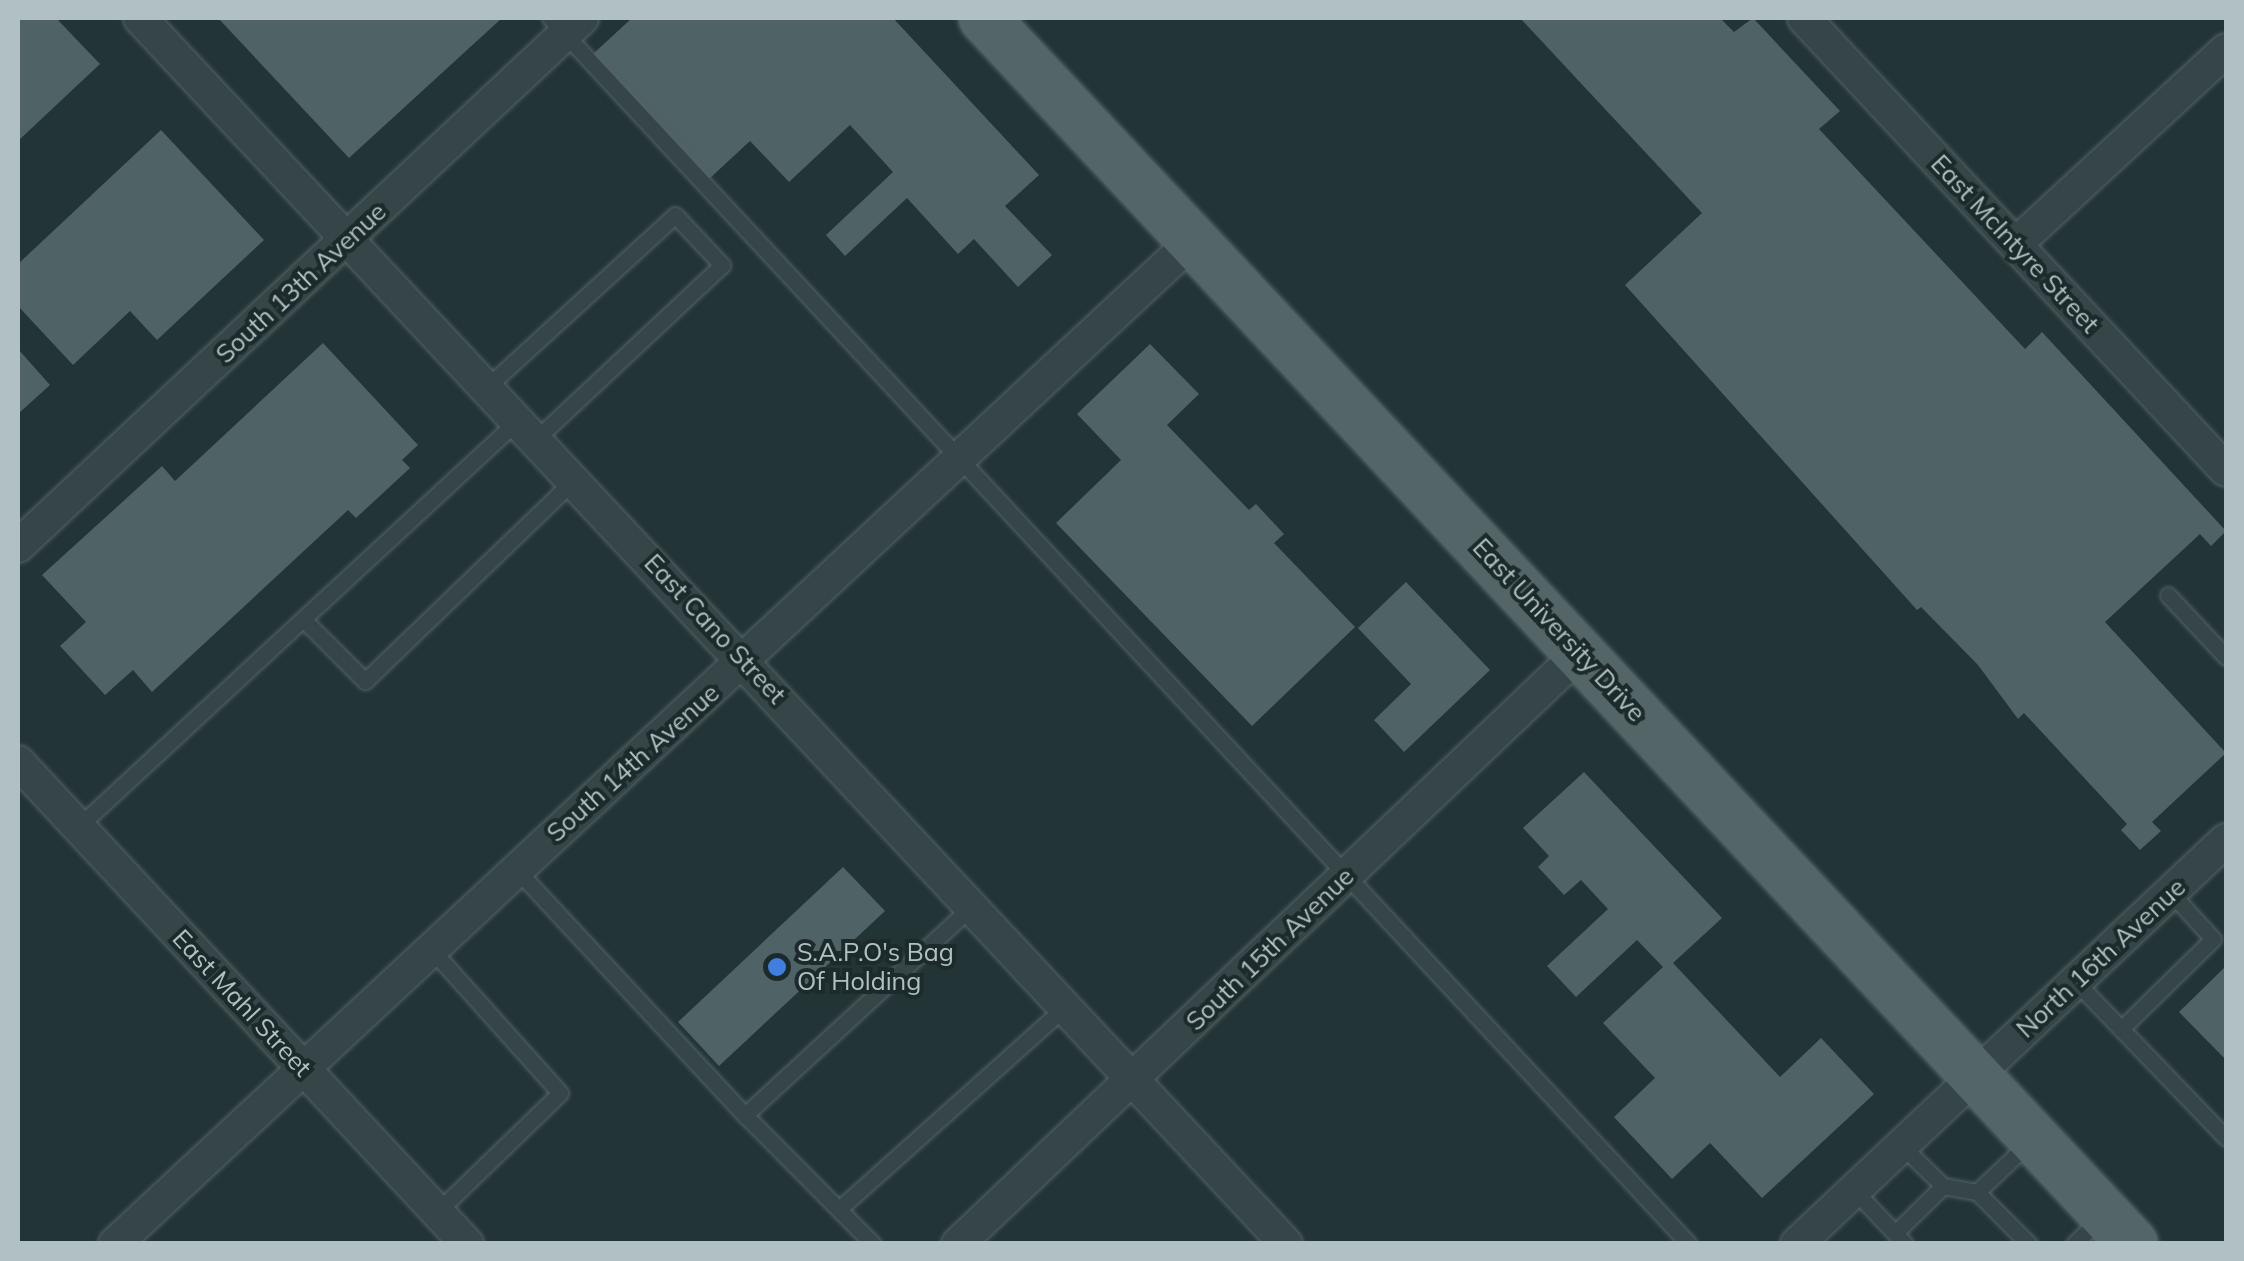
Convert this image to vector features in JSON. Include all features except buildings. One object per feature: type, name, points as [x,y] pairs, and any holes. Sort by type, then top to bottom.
[{"type":"main road","name":"East University Drive","points":[[984,18],[1976,1075],[2034,1139],[2104,1233]]},
{"type":"street","name":"East Cano Street","points":[[140,18],[351,238],[1286,1244]]},
{"type":"street","name":"East McIntyre Street","points":[[1804,18],[2226,470]]},
{"type":"street","name":"South 13th Avenue","points":[[18,546],[351,238],[566,23]]},
{"type":"street","points":[[2016,244],[2226,50]]},
{"type":"street","name":"South 14th Avenue","points":[[115,1244],[1194,240]]},
{"type":"street","name":"South 15th Avenue","points":[[958,1244],[1580,653]]},
{"type":"street","name":"East Mahl Street","points":[[18,762],[467,1244]]},
{"type":"street","name":"North 16th Avenue","points":[[1797,1244],[2226,840]]},
{"type":"lane","points":[[566,23],[1345,877],[1689,1244]]},
{"type":"lane","points":[[78,827],[303,619],[722,266],[675,215],[488,386]]},
{"type":"lane","points":[[303,619],[365,682],[575,479]]},
{"type":"lane","points":[[2168,595],[2226,657]]},
{"type":"lane","points":[[517,870],[745,1115],[873,1244]]},
{"type":"lane","points":[[2122,1028],[2213,939],[2171,892]]},
{"type":"lane","points":[[745,1115],[972,906]]},
{"type":"lane","points":[[430,949],[560,1093],[438,1212]]},
{"type":"lane","points":[[2076,982],[2226,1138]]},
{"type":"lane","points":[[839,1210],[1066,1006]]},
{"type":"lane","points":[[1978,1192],[2034,1139]]},
{"type":"lane","points":[[1903,1146],[1942,1186],[1978,1192],[2029,1244]]},
{"type":"lane","points":[[1854,1190],[1900,1238],[1942,1186]]},
{"type":"place","name":"S.A.P.O's Bag Of Holding","points":[[777,967]]}]
